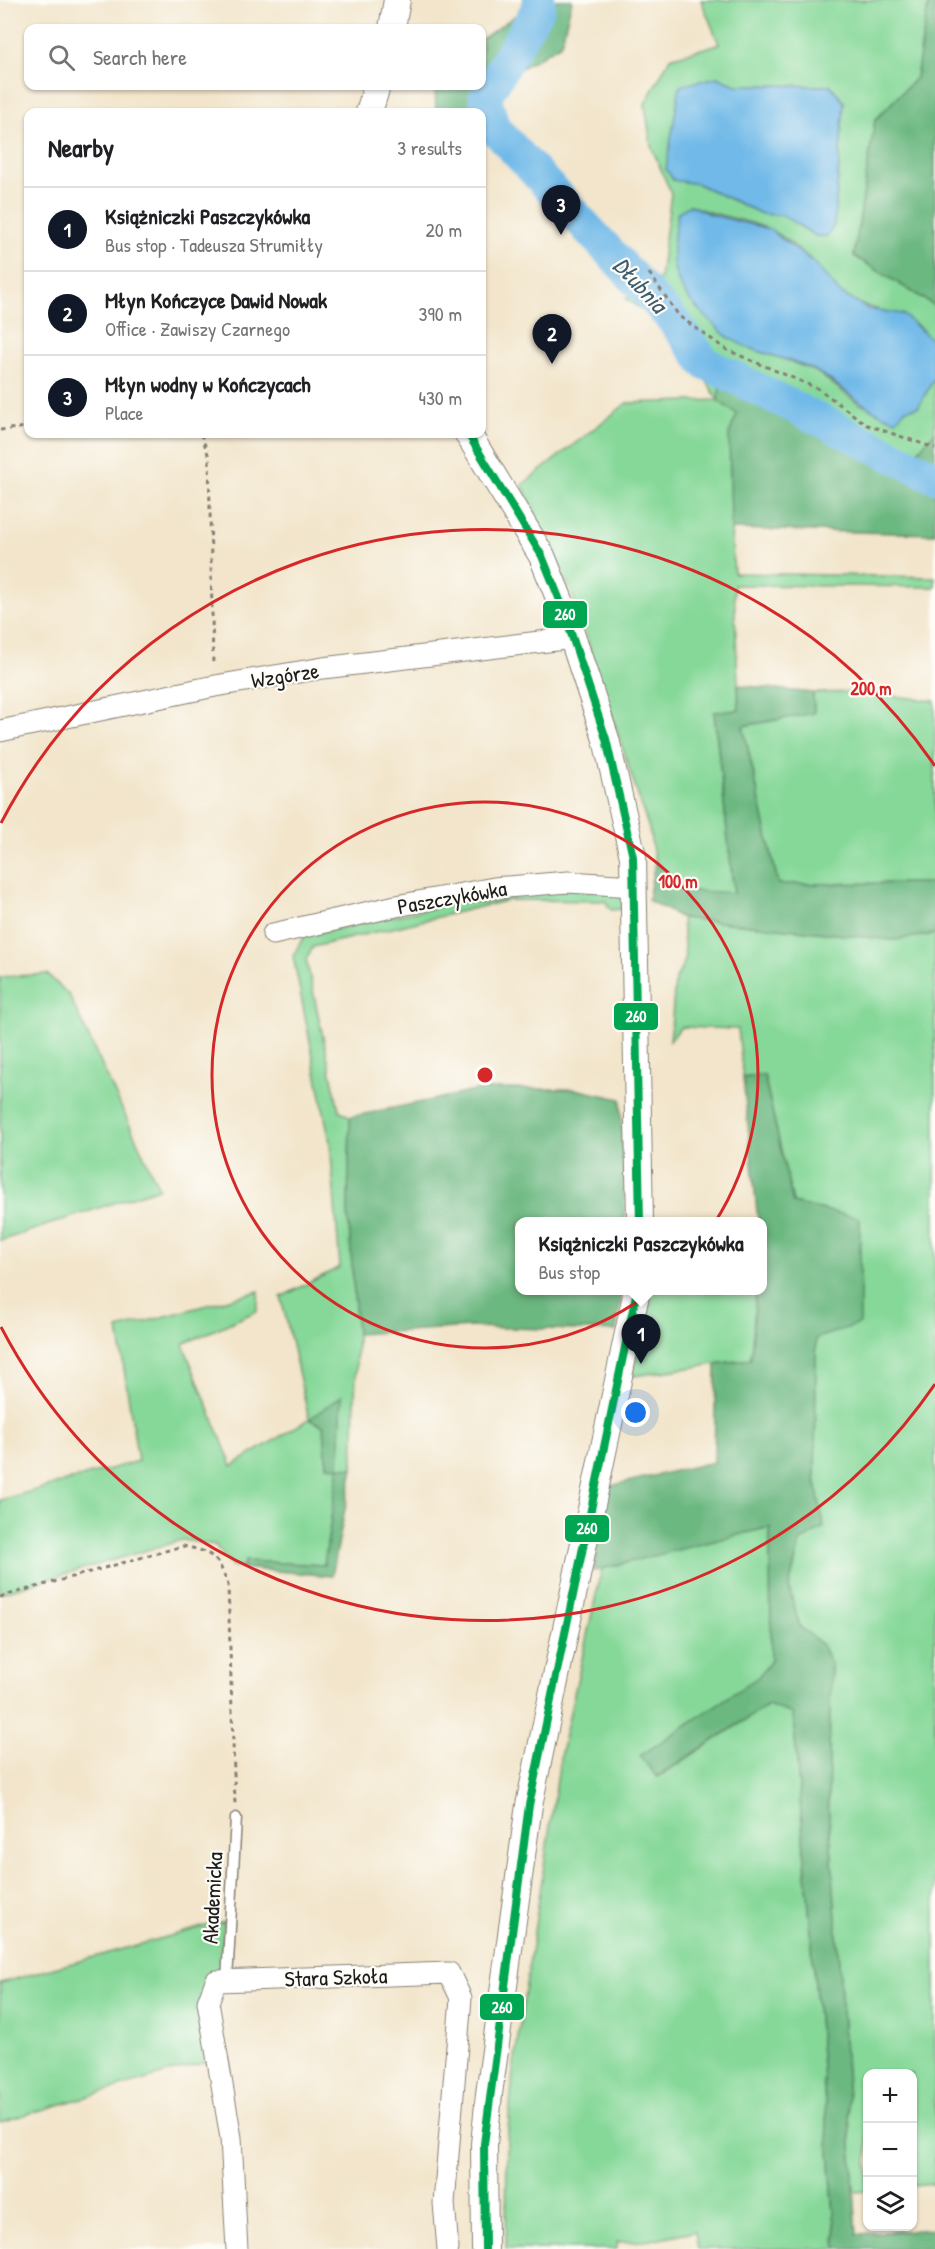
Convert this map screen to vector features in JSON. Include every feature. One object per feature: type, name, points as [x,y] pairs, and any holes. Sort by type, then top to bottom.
[{"type":"street","points":[[393,24],[396,0]]},
{"type":"street","points":[[370,108],[375,90]]},
{"type":"street","points":[[470,438],[542,556],[573,638],[606,739],[633,857],[640,1217]]},
{"type":"street","name":"Wzgórze","points":[[0,732],[215,686],[323,668],[573,638]]},
{"type":"street","name":"Paszczykówka","points":[[273,934],[396,906],[494,888],[568,882],[634,886]]},
{"type":"street","points":[[485,2249],[484,2144],[529,1805],[636,1295]]},
{"type":"street","name":"Stara Szkoła","points":[[227,1981],[448,1973],[460,1998],[444,2203],[448,2249]]},
{"type":"street","points":[[227,1981],[216,1981],[208,2002],[231,2138],[237,2249]]},
{"type":"lane","name":"Akademicka","points":[[227,1981],[236,1818]]},
{"type":"path","points":[[649,273],[679,316],[727,350],[819,388],[867,424],[935,448]]},
{"type":"path","points":[[0,430],[24,427]]},
{"type":"path","points":[[202,438],[209,457],[211,638],[215,686]]},
{"type":"path","points":[[0,1597],[183,1546],[207,1551],[220,1565],[228,1585],[236,1818]]},
{"type":"green space","points":[[524,0],[572,0],[561,44],[498,82],[494,107],[590,210],[574,226],[486,127],[486,108],[436,108],[435,90],[486,90],[486,36],[517,14]]},
{"type":"green space","points":[[701,0],[929,0],[916,78],[875,120],[854,255],[935,306],[935,360],[929,341],[921,329],[910,320],[855,302],[841,294],[812,261],[775,232],[690,205],[729,338],[815,371],[861,405],[906,409],[918,407],[935,377],[935,432],[917,452],[820,412],[723,364],[737,414],[731,529],[734,573],[935,577],[935,587],[734,585],[739,710],[714,713],[734,894],[679,890],[655,862],[649,829],[572,594],[522,485],[627,403],[718,400],[688,350],[667,326],[626,299],[660,278],[671,193],[651,146],[645,104],[670,58],[719,44]],"holes":[[[717,77],[736,85],[831,86],[844,102],[834,225],[827,236],[816,236],[782,215],[762,214],[698,184]]]},
{"type":"green space","points":[[929,0],[935,0],[935,306],[854,256],[875,120],[916,78]]},
{"type":"green space","points":[[722,364],[820,412],[917,452],[935,432],[935,534],[731,529],[729,434],[737,414],[718,401]]},
{"type":"green space","points":[[738,685],[813,693],[814,713],[743,726],[778,884],[935,883],[935,934],[893,940],[682,918],[648,900],[655,862],[679,890],[734,893],[714,712],[739,710]]},
{"type":"green space","points":[[860,692],[935,701],[935,883],[778,884],[743,726],[814,713],[813,693]]},
{"type":"green space","points":[[592,888],[622,896],[623,909],[611,910],[605,901],[509,900],[313,947],[306,959],[339,1110],[350,1117],[348,1212],[357,1334],[353,1468],[339,1467],[324,1565],[245,1561],[243,1568],[232,1566],[215,1545],[182,1540],[0,1593],[0,1500],[138,1461],[118,1329],[259,1291],[257,1311],[183,1344],[232,1466],[309,1419],[281,1297],[340,1267],[330,1142],[293,956],[304,936],[511,890]],"holes":[[[342,1396],[327,1466],[324,1426],[310,1419]]]},
{"type":"green space","points":[[682,918],[893,940],[935,934],[935,2184],[917,2186],[917,2069],[863,2069],[863,2190],[854,2191],[828,1800],[831,1663],[821,1644],[799,1626],[789,1587],[800,1542],[824,1527],[815,1478],[816,1337],[793,1203],[764,1075],[743,1078],[738,1029],[681,1027],[670,1041],[675,981],[685,960]]},
{"type":"green space","points":[[47,974],[69,995],[159,1188],[0,1241],[0,977]]},
{"type":"green space","points":[[764,1075],[793,1203],[860,1218],[860,1324],[816,1338],[815,1478],[824,1527],[800,1542],[789,1587],[799,1626],[821,1644],[831,1663],[828,1800],[857,2234],[935,2229],[935,2249],[837,2249],[793,1714],[768,1705],[657,1777],[640,1756],[758,1677],[771,1661],[770,1527],[593,1571],[609,1486],[714,1462],[716,1364],[751,1359],[756,1295],[767,1295],[767,1217],[758,1217],[743,1078]]},
{"type":"green space","points":[[484,1089],[575,1089],[621,1099],[625,1217],[515,1217],[515,1295],[621,1295],[616,1331],[470,1327],[357,1334],[348,1212],[350,1117]]},
{"type":"green space","points":[[651,1295],[756,1295],[751,1359],[632,1376]]},
{"type":"green space","points":[[342,1396],[339,1467],[327,1466],[324,1426],[309,1419]]},
{"type":"green space","points":[[339,1467],[353,1468],[332,1576],[243,1568],[245,1561],[324,1565]]},
{"type":"green space","points":[[770,1527],[771,1661],[759,1677],[658,1777],[768,1705],[793,1714],[837,2249],[698,2249],[695,2231],[645,2241],[617,2242],[617,2249],[506,2249],[507,2142],[513,2071],[561,1753],[602,1568]]},
{"type":"green space","points":[[224,1921],[221,1966],[202,1998],[213,2060],[0,2122],[0,1983]]},
{"type":"water","points":[[717,77],[736,85],[831,86],[844,102],[834,225],[827,236],[816,236],[782,215],[762,214],[698,184],[673,180],[666,169],[680,86]]},
{"type":"water","points":[[690,205],[709,214],[769,229],[814,263],[840,293],[868,309],[903,314],[931,339],[935,377],[918,407],[906,409],[896,420],[884,416],[814,370],[748,348],[722,332],[684,292],[674,268],[673,243],[678,212]]},
{"type":"waterway","name":"Dłubnia","points":[[539,0],[539,7],[485,97],[494,128],[672,319],[705,363],[935,477]]},
{"type":"transit line","name":"260","points":[[470,438],[542,556],[561,603],[606,739],[633,857],[640,1217]]},
{"type":"transit line","name":"260","points":[[485,2249],[484,2144],[529,1805],[636,1295]]},
{"type":"place","name":"Młyn wodny w Kończycach","points":[[561,235]]},
{"type":"place","name":"Młyn Kończyce Dawid Nowak","points":[[552,364]]},
{"type":"place","name":"Książniczki Paszczykówka","points":[[641,1364]]}]
